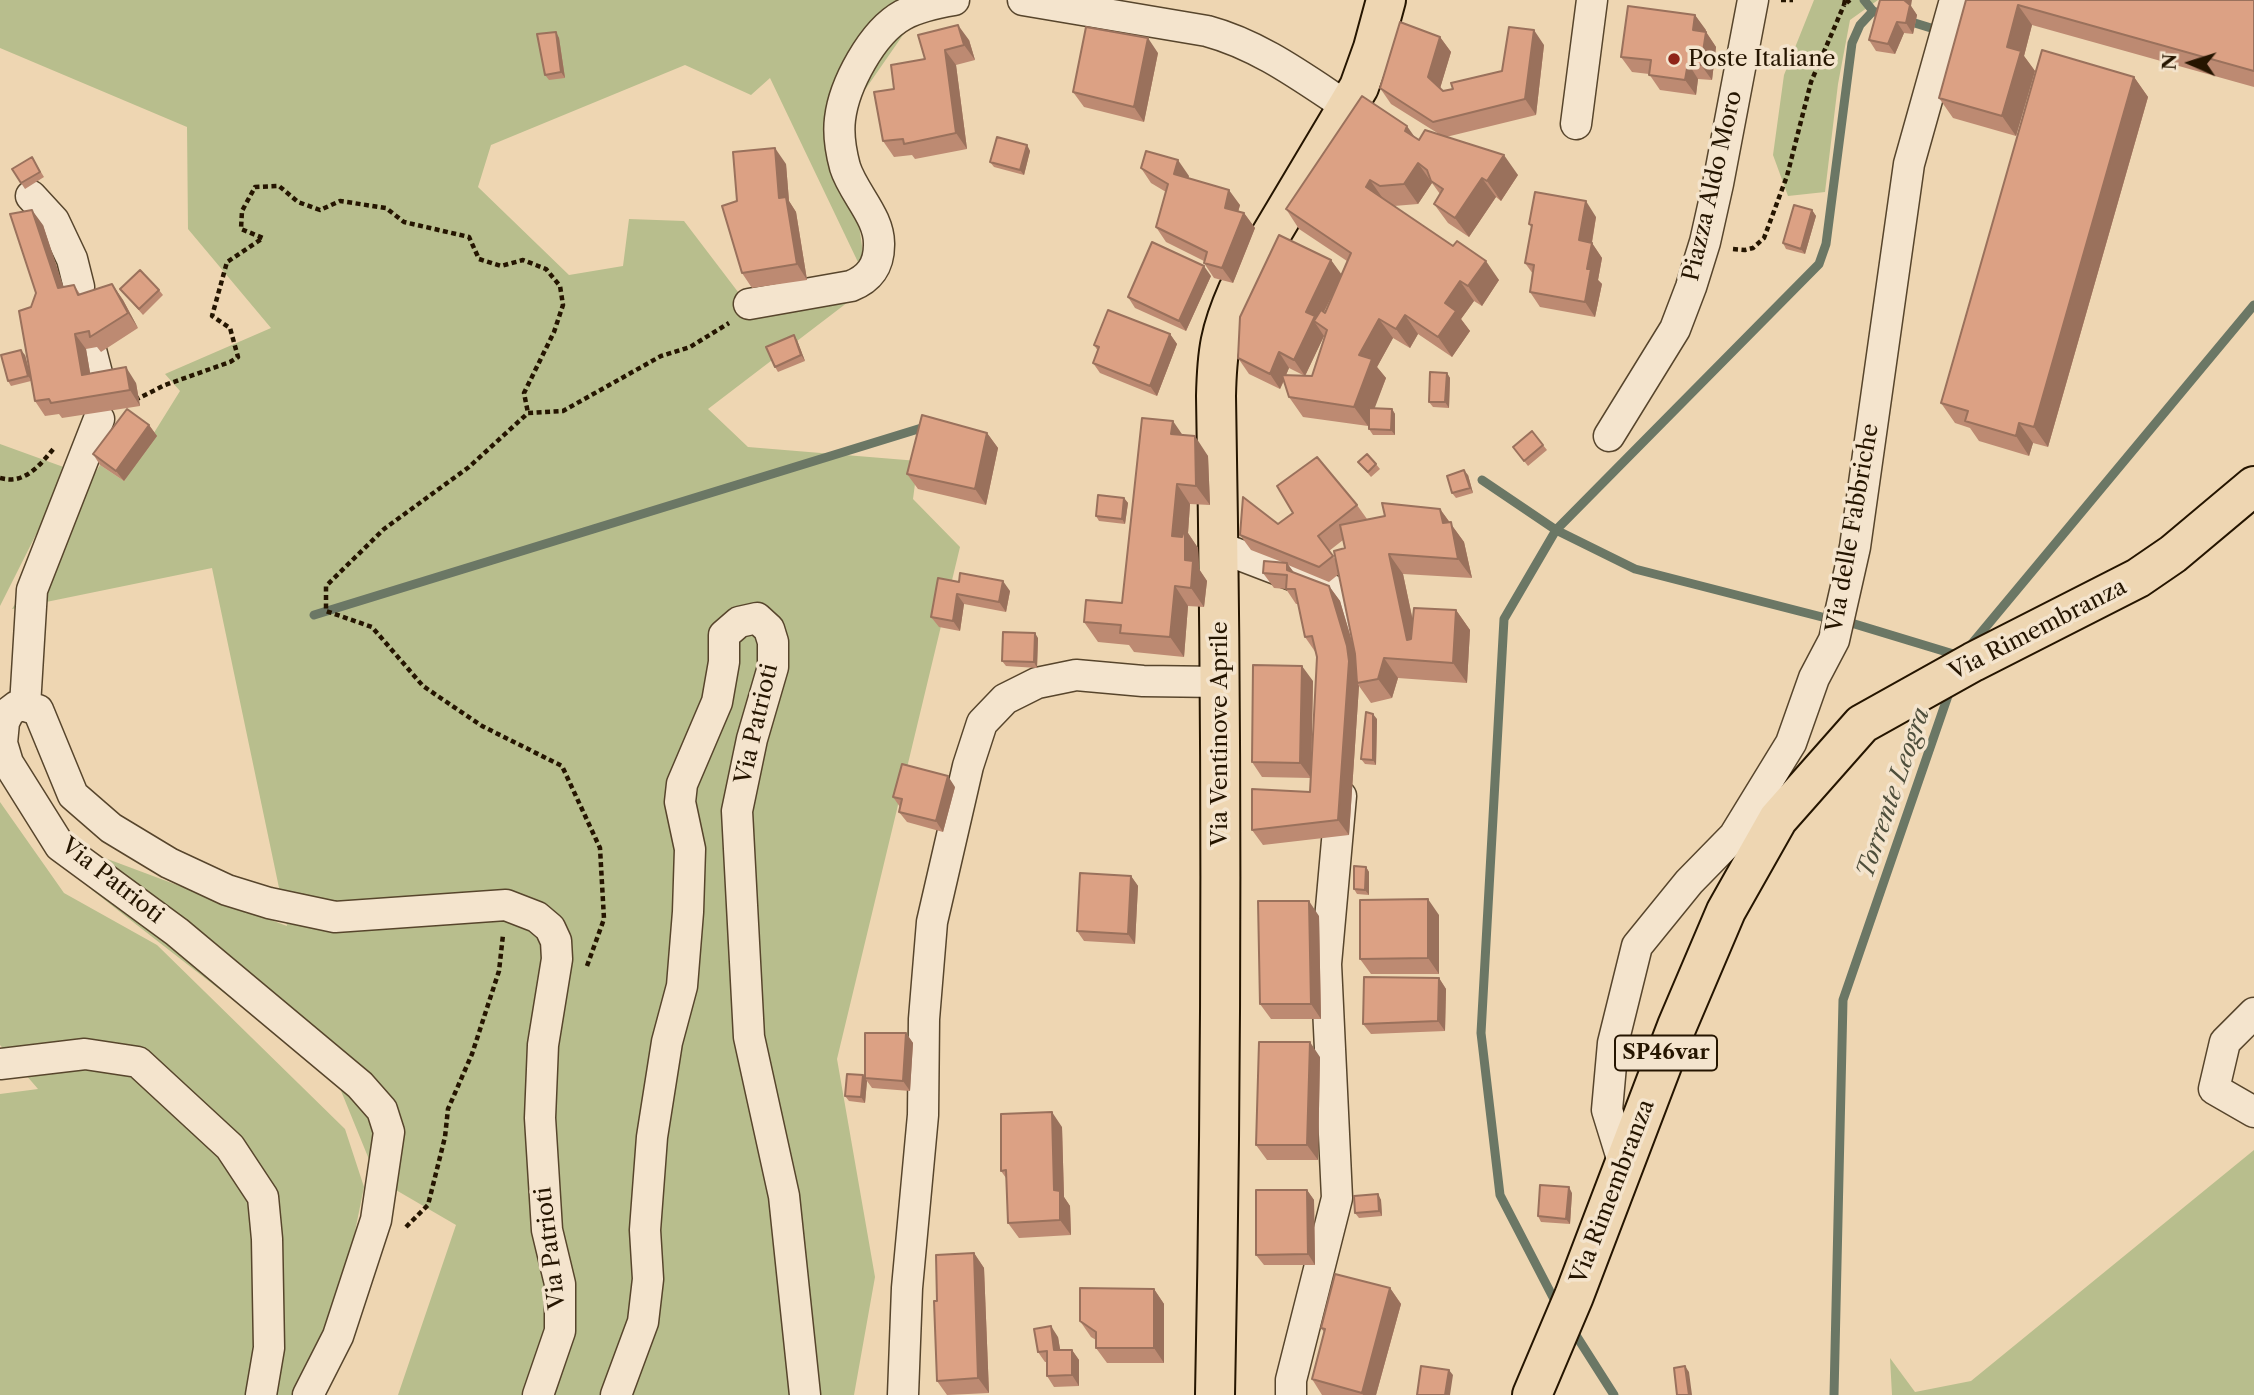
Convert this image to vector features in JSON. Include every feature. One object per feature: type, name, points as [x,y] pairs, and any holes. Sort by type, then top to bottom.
[{"type":"main road","name":"Via Ventinove Aprile","points":[[1215,1395],[1221,1111],[1221,682],[1217,352],[1224,321],[1238,290],[1359,87],[1386,0]]},
{"type":"main road","name":"Via Rimembranza","points":[[1532,1395],[1574,1296],[1677,1026],[1726,911],[1778,818],[1862,724],[1973,662],[2138,578],[2173,554],[2253,489]]},
{"type":"street","points":[[749,304],[851,286],[863,282],[871,273],[880,245],[878,231],[846,171],[840,119],[844,101],[851,80],[886,27],[916,9],[954,0]]},
{"type":"street","points":[[1023,0],[1230,37],[1269,56],[1346,106]]},
{"type":"street","points":[[1576,124],[1592,0]]},
{"type":"street","name":"Piazza Aldo Moro","points":[[1609,436],[1675,329],[1705,242],[1753,0]]},
{"type":"street","name":"Via delle Fabbriche","points":[[1624,1166],[1607,1110],[1613,1043],[1637,946],[1689,883],[1734,836],[1791,743],[1814,678],[1834,640],[1854,547],[1909,164],[1955,0]]},
{"type":"street","points":[[31,196],[54,221],[72,259],[79,286]]},
{"type":"street","points":[[91,350],[99,381]]},
{"type":"street","points":[[25,706],[32,590],[99,419]]},
{"type":"street","points":[[1219,547],[1339,593],[1347,668]]},
{"type":"street","name":"Via Patrioti","points":[[616,1395],[643,1322],[648,1279],[645,1230],[652,1137],[667,1042],[682,986],[690,849],[680,802],[681,784],[717,702],[724,662],[724,635],[739,622],[757,618],[769,629],[773,642],[773,667],[752,739],[737,811],[748,1024],[784,1196],[805,1395]]},
{"type":"street","points":[[903,1395],[907,1288],[923,1115],[924,1019],[932,922],[968,766],[982,723],[1005,699],[1037,682],[1076,675],[1143,681],[1221,682]]},
{"type":"street","name":"Via Patrioti","points":[[308,1395],[338,1336],[376,1220],[389,1132],[382,1110],[360,1085],[177,932],[60,846],[8,763],[2,743],[4,722],[9,712],[17,706],[38,710],[73,795],[111,828],[169,863],[227,890],[335,917],[506,905],[537,917],[550,928],[556,941],[557,959],[543,1045],[540,1118],[547,1230],[560,1284],[560,1331],[538,1395]]},
{"type":"street","points":[[1291,1395],[1292,1380],[1337,1198],[1326,964],[1344,767]]},
{"type":"street","points":[[2254,1013],[2225,1042],[2214,1089],[2254,1112]]},
{"type":"street","points":[[0,1064],[85,1054],[138,1062],[230,1147],[263,1197],[267,1239],[269,1348],[261,1395]]},
{"type":"path","points":[[1780,0],[1793,0]]},
{"type":"path","points":[[1705,242],[1745,250],[1753,248],[1764,238],[1787,176],[1811,82],[1847,2]]},
{"type":"path","points":[[99,419],[165,385],[238,357],[230,328],[212,316],[218,289],[227,262],[262,238],[241,229],[242,211],[256,187],[279,186],[298,202],[320,210],[340,201],[386,208],[404,222],[469,237],[479,258],[501,266],[523,260],[546,269],[560,286],[563,305],[554,332],[524,393],[528,413]]},
{"type":"path","points":[[586,968],[604,919],[600,848],[562,766],[482,726],[423,686],[372,627],[326,611],[326,586],[384,529],[469,467],[528,413],[563,411],[661,356],[690,347],[733,320],[749,304]]},
{"type":"path","points":[[0,478],[20,480],[59,442]]},
{"type":"path","points":[[402,1236],[406,1226],[428,1205],[445,1137],[448,1109],[472,1055],[499,971],[503,936],[488,905]]},
{"type":"green space","points":[[0,0],[919,0],[921,9],[844,120],[867,281],[770,78],[751,95],[685,65],[491,145],[478,187],[569,275],[623,266],[629,219],[684,221],[754,313],[852,299],[708,409],[748,447],[918,461],[913,499],[960,547],[837,1059],[875,1277],[854,1395],[398,1395],[456,1225],[377,1179],[337,1081],[92,890],[7,773],[78,848],[287,926],[212,568],[12,609],[100,465],[124,481],[180,391],[165,374],[271,328],[188,229],[187,127],[0,48]]},
{"type":"green space","points":[[1814,0],[1878,0],[1850,20],[1838,84],[1825,192],[1788,196],[1773,155],[1784,75]]},
{"type":"green space","points":[[0,444],[69,469],[0,606]]},
{"type":"green space","points":[[0,802],[64,893],[157,945],[345,1129],[364,1187],[331,1350],[308,1395],[0,1395],[0,1094],[38,1089],[0,1045]]},
{"type":"green space","points":[[2254,1150],[2254,1395],[1892,1395],[1890,1358],[1915,1392],[1971,1381]]},
{"type":"building","points":[[1880,0],[1904,0],[1910,5],[1906,23],[1897,22],[1888,44],[1869,40]]},
{"type":"building","points":[[1966,0],[2254,0],[2254,71],[2018,5],[2007,47],[2021,51],[2002,116],[1939,98]]},
{"type":"building","name":"Poste Italiane","points":[[1628,6],[1695,15],[1693,30],[1706,32],[1701,65],[1688,63],[1685,80],[1649,75],[1651,60],[1621,57]]},
{"type":"building","points":[[1400,22],[1440,37],[1428,77],[1443,91],[1453,89],[1451,83],[1502,71],[1509,27],[1534,30],[1525,99],[1433,122],[1380,88]]},
{"type":"building","points":[[958,25],[964,45],[945,50],[956,133],[904,144],[903,139],[883,141],[874,92],[894,89],[891,65],[925,59],[918,35]]},
{"type":"building","points":[[1086,27],[1148,38],[1134,107],[1073,92]]},
{"type":"building","points":[[556,32],[561,72],[545,75],[537,34]]},
{"type":"building","points":[[2042,50],[2134,77],[2034,427],[2019,423],[2016,436],[1965,421],[1968,411],[1941,403]]},
{"type":"building","points":[[1362,96],[1407,126],[1405,131],[1419,140],[1425,130],[1504,155],[1487,181],[1482,178],[1455,218],[1434,204],[1443,189],[1431,181],[1427,170],[1418,163],[1404,184],[1380,186],[1370,180],[1366,187],[1453,246],[1457,241],[1486,261],[1468,286],[1460,281],[1445,303],[1456,311],[1438,337],[1405,315],[1396,329],[1379,319],[1359,355],[1372,359],[1354,407],[1289,397],[1282,375],[1312,376],[1327,330],[1314,321],[1321,310],[1325,313],[1351,253],[1286,209]]},
{"type":"building","points":[[997,137],[1027,145],[1020,170],[990,162]]},
{"type":"building","points":[[775,148],[779,198],[786,197],[797,264],[742,273],[722,206],[737,201],[733,152]]},
{"type":"building","points":[[1146,151],[1178,160],[1174,174],[1229,190],[1225,208],[1244,213],[1222,268],[1204,263],[1207,252],[1156,227],[1168,184],[1141,168]]},
{"type":"building","points":[[32,157],[40,172],[21,183],[12,169]]},
{"type":"building","points":[[1535,192],[1586,201],[1579,240],[1592,243],[1585,302],[1530,292],[1534,265],[1525,263]]},
{"type":"building","points":[[1794,205],[1812,210],[1801,249],[1783,243]]},
{"type":"building","points":[[32,210],[58,288],[74,285],[78,295],[112,284],[128,313],[90,337],[89,331],[75,334],[82,375],[126,367],[130,390],[51,403],[49,399],[35,401],[19,311],[31,307],[36,293],[10,214]]},
{"type":"building","points":[[1279,235],[1331,260],[1306,312],[1315,316],[1294,360],[1279,352],[1270,374],[1238,358],[1240,317]]},
{"type":"building","points":[[1152,242],[1204,266],[1179,321],[1128,297]]},
{"type":"building","points":[[140,270],[159,290],[139,309],[120,289]]},
{"type":"building","points":[[1108,310],[1170,334],[1150,386],[1093,363],[1099,347],[1094,345]]},
{"type":"building","points":[[794,335],[801,355],[775,367],[766,347]]},
{"type":"building","points":[[21,350],[28,376],[8,381],[1,355]]},
{"type":"building","points":[[1430,372],[1447,373],[1445,402],[1429,402]]},
{"type":"building","points":[[1369,408],[1392,409],[1391,430],[1369,429]]},
{"type":"building","points":[[127,409],[149,425],[116,471],[93,454]]},
{"type":"building","points":[[922,415],[987,433],[975,489],[907,474]]},
{"type":"building","points":[[1142,418],[1173,421],[1171,434],[1195,436],[1196,486],[1177,484],[1172,536],[1182,537],[1185,528],[1185,560],[1193,561],[1191,588],[1175,586],[1170,637],[1120,633],[1121,625],[1084,622],[1086,600],[1122,603]]},
{"type":"building","points":[[1532,431],[1543,445],[1524,461],[1513,447]]},
{"type":"building","points":[[1367,454],[1376,464],[1368,472],[1358,462]]},
{"type":"building","points":[[1317,457],[1357,505],[1318,536],[1333,556],[1319,567],[1240,535],[1243,497],[1278,524],[1293,513],[1277,486]]},
{"type":"building","points":[[1464,470],[1470,488],[1452,493],[1447,476]]},
{"type":"building","points":[[1098,495],[1124,498],[1122,519],[1096,516]]},
{"type":"building","points":[[1382,503],[1440,509],[1443,523],[1451,522],[1458,559],[1389,554],[1407,640],[1411,639],[1414,608],[1456,610],[1453,663],[1384,658],[1378,679],[1357,683],[1355,654],[1334,551],[1345,548],[1340,525],[1385,516]]},
{"type":"building","points":[[1264,561],[1287,563],[1287,570],[1329,586],[1347,646],[1349,661],[1338,820],[1252,830],[1252,789],[1310,792],[1317,657],[1312,636],[1305,637],[1295,589],[1286,589],[1287,575],[1263,573]]},
{"type":"building","points":[[960,573],[1003,581],[999,602],[957,594],[953,621],[931,617],[938,578],[959,582]]},
{"type":"building","points":[[1003,632],[1035,633],[1034,662],[1002,661]]},
{"type":"building","points":[[1253,665],[1302,666],[1300,763],[1252,762]]},
{"type":"building","points":[[1366,712],[1373,714],[1373,760],[1361,759]]},
{"type":"building","points":[[902,764],[948,776],[936,821],[899,812],[902,799],[893,797]]},
{"type":"building","points":[[1354,866],[1366,867],[1365,890],[1354,889]]},
{"type":"building","points":[[1080,873],[1131,876],[1128,934],[1077,931]]},
{"type":"building","points":[[1428,899],[1428,958],[1360,959],[1360,900]]},
{"type":"building","points":[[1258,901],[1309,901],[1311,1004],[1260,1004]]},
{"type":"building","points":[[1364,977],[1439,978],[1438,1021],[1363,1024]]},
{"type":"building","points":[[865,1033],[906,1033],[903,1081],[865,1078]]},
{"type":"building","points":[[1259,1042],[1310,1042],[1307,1145],[1256,1145]]},
{"type":"building","points":[[847,1074],[863,1075],[861,1097],[845,1096]]},
{"type":"building","points":[[1052,1112],[1054,1190],[1060,1191],[1060,1220],[1008,1223],[1006,1170],[1001,1171],[1001,1114]]},
{"type":"building","points":[[1540,1185],[1569,1187],[1566,1219],[1538,1216]]},
{"type":"building","points":[[1256,1190],[1307,1190],[1308,1254],[1256,1255]]},
{"type":"building","points":[[1378,1194],[1379,1211],[1355,1213],[1354,1196]]},
{"type":"building","points":[[974,1253],[978,1378],[937,1381],[934,1301],[937,1301],[936,1255]]},
{"type":"building","points":[[1335,1274],[1390,1288],[1362,1393],[1312,1379],[1325,1329],[1321,1328]]},
{"type":"building","points":[[1080,1288],[1154,1289],[1154,1348],[1096,1348],[1096,1332],[1080,1321]]},
{"type":"building","points":[[1051,1326],[1054,1350],[1072,1350],[1072,1375],[1047,1376],[1047,1351],[1038,1352],[1034,1329]]},
{"type":"building","points":[[1421,1366],[1449,1370],[1445,1395],[1417,1395]]},
{"type":"building","points":[[1685,1366],[1689,1395],[1677,1395],[1674,1368]]},
{"type":"waterway","points":[[1864,0],[1878,13]]},
{"type":"waterway","points":[[1557,1305],[1500,1195],[1481,1033],[1504,619],[1556,530],[1819,264],[1826,244],[1852,43],[1860,25],[1873,11]]},
{"type":"waterway","points":[[1905,20],[1931,28]]},
{"type":"waterway","name":"Torrente Leogra","points":[[1970,646],[2254,305]]},
{"type":"waterway","points":[[314,615],[928,426]]},
{"type":"waterway","points":[[1482,480],[1556,530],[1635,569],[1822,617]]},
{"type":"waterway","points":[[1848,622],[1960,656]]},
{"type":"waterway","name":"Torrente Leogra","points":[[1834,1395],[1843,1000],[1951,687]]},
{"type":"waterway","points":[[1572,1329],[1614,1395]]},
{"type":"place","name":"Poste Italiane","points":[[1674,59]]}]
